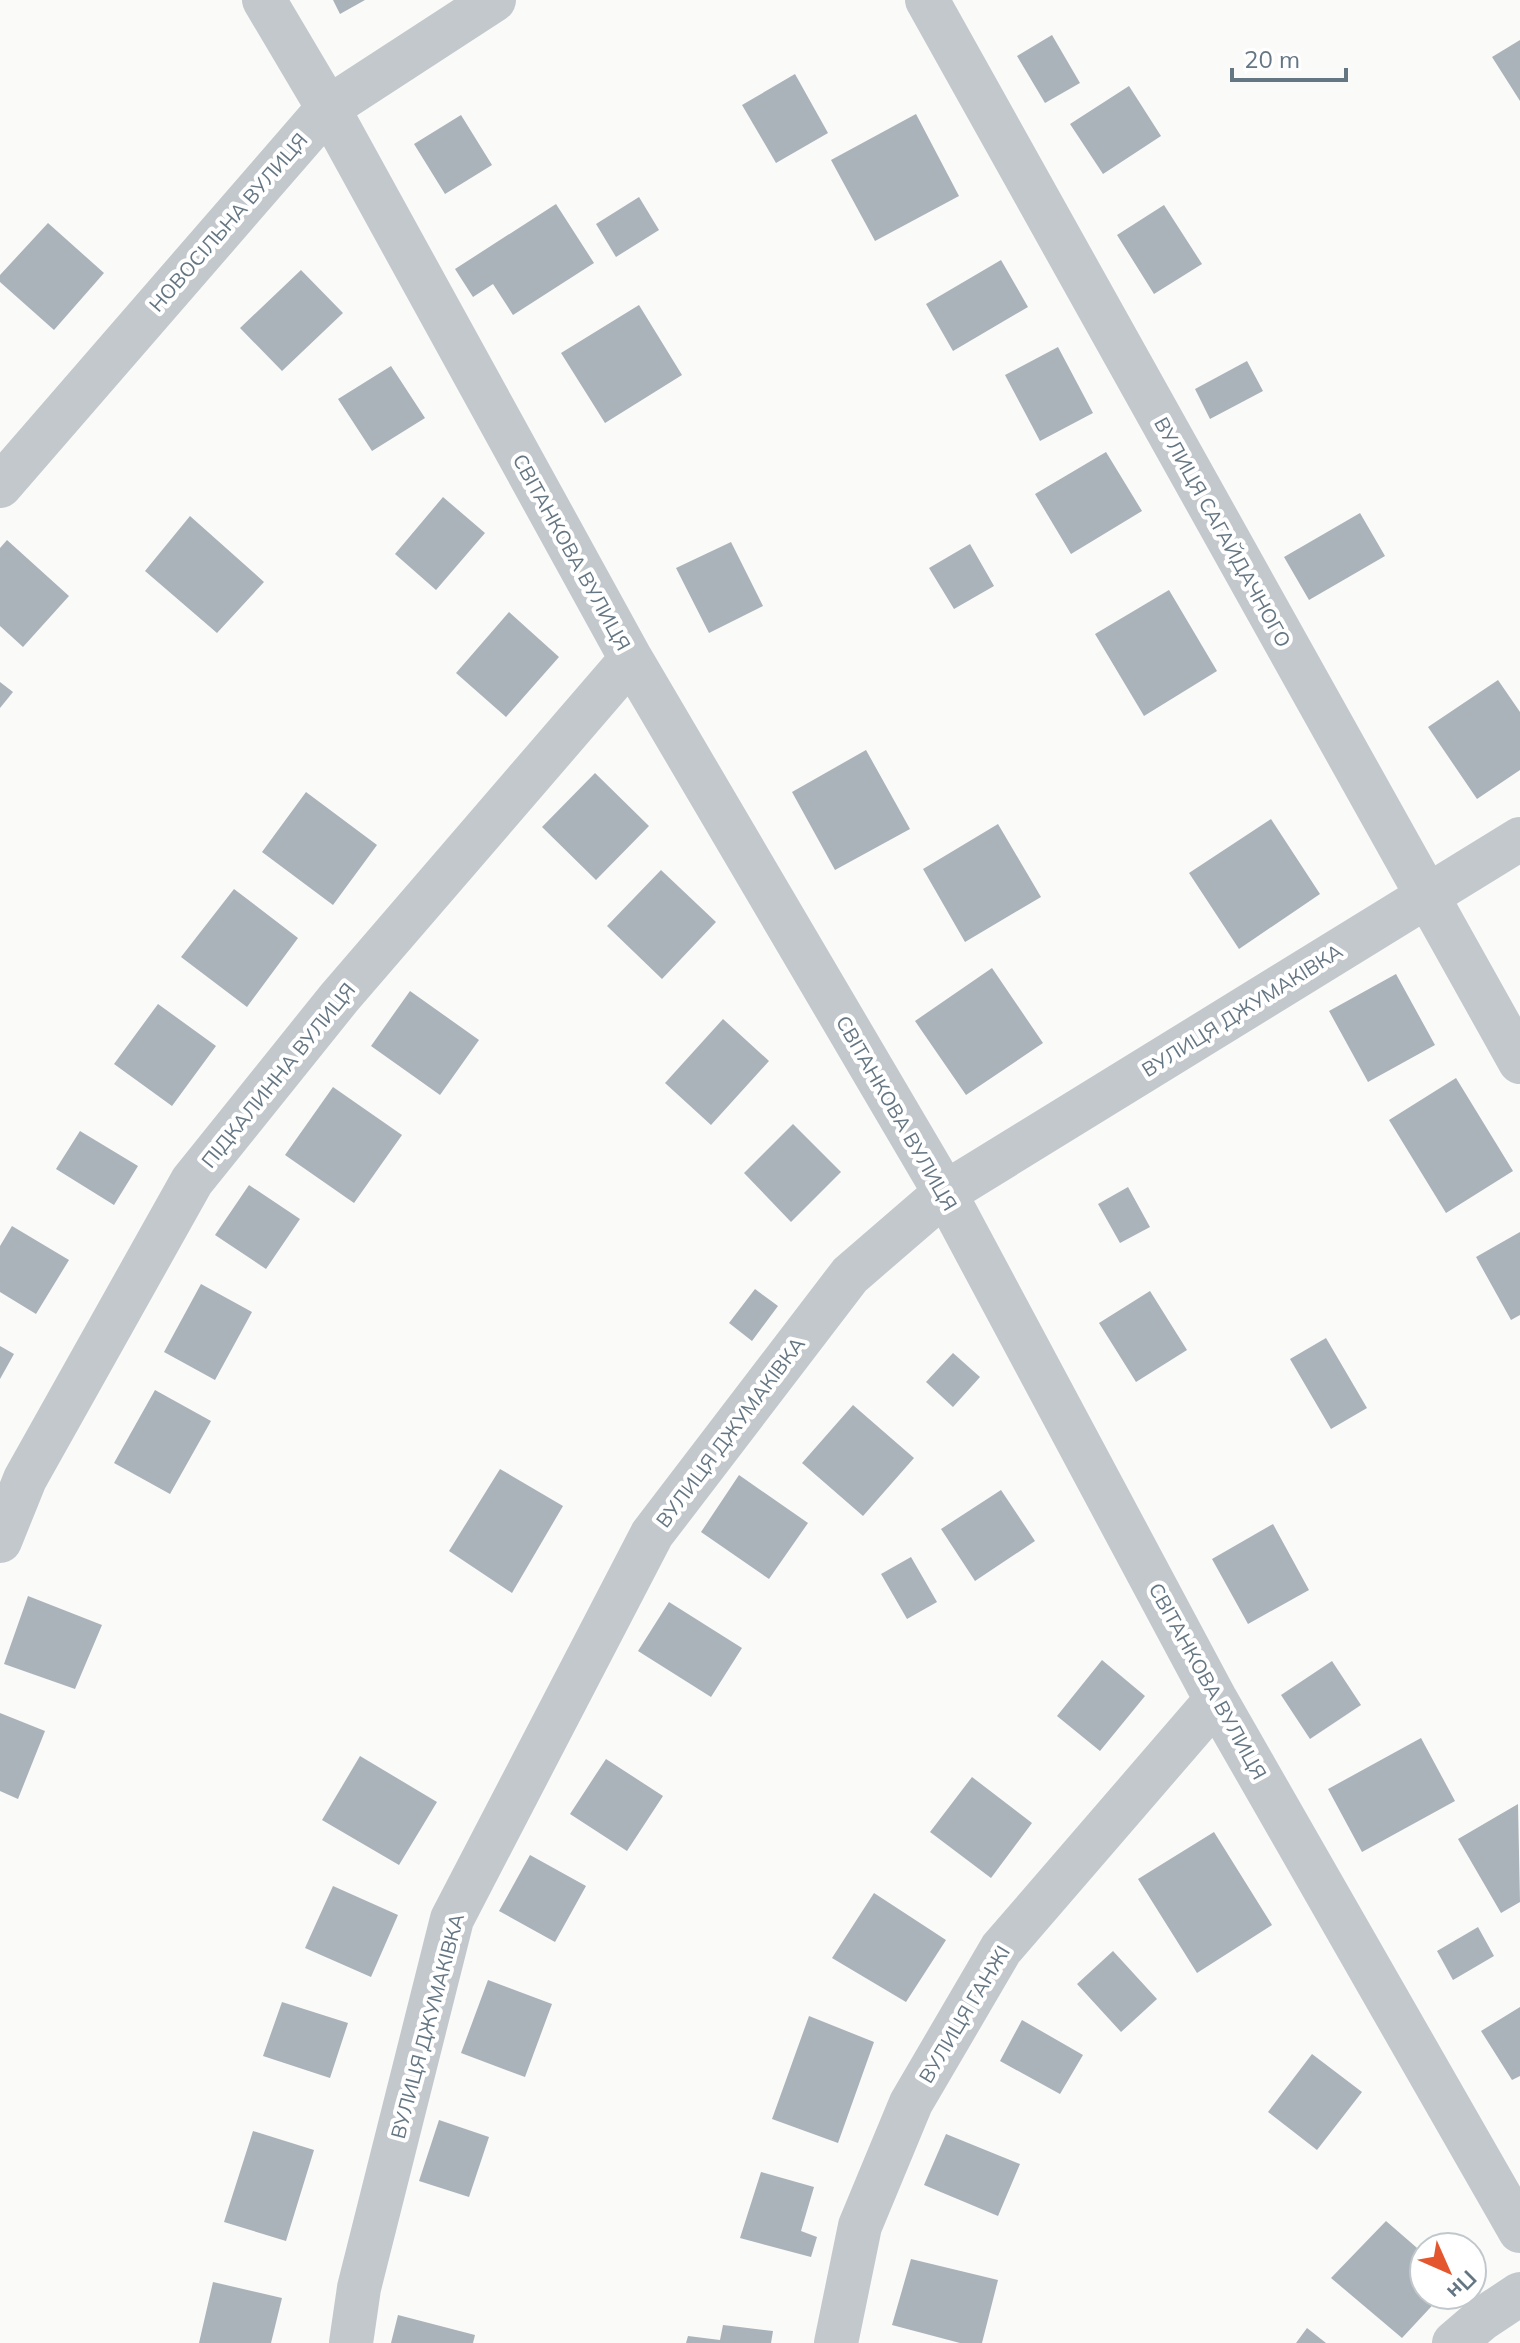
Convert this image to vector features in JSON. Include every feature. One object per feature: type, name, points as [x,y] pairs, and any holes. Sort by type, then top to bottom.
[{"type":"street","name":"СВІТАНКОВА ВУЛИЦЯ","points":[[264,0],[328,108],[631,659],[945,1193],[1216,1700],[1520,2231]]},
{"type":"street","name":"НОВОСІЛЬНА ВУЛИЦЯ","points":[[0,486],[328,108],[494,0]]},
{"type":"street","name":"ВУЛИЦЯ САГАЙДАЧНОГО","points":[[927,0],[1520,1062]]},
{"type":"street","name":"ПІДКАЛИННА ВУЛИЦЯ","points":[[0,1541],[25,1479],[192,1181],[339,998],[631,659]]},
{"type":"street","name":"ВУЛИЦЯ ДЖУМАКІВКА","points":[[351,2343],[359,2288],[452,1919],[652,1534],[850,1275],[945,1193],[1520,839]]},
{"type":"street","name":"ВУЛИЦЯ ГАНЖІ","points":[[836,2343],[860,2226],[911,2103],[1001,1949],[1216,1700]]},
{"type":"street","points":[[1454,2343],[1482,2319],[1520,2294]]},
{"type":"building","points":[[333,0],[365,0],[340,14]]},
{"type":"building","points":[[1052,35],[1080,83],[1045,103],[1017,56]]},
{"type":"building","points":[[1520,40],[1520,101],[1492,57]]},
{"type":"building","points":[[795,74],[828,133],[776,163],[742,105]]},
{"type":"building","points":[[1129,86],[1161,136],[1103,174],[1070,124]]},
{"type":"building","points":[[916,114],[959,196],[875,241],[831,160]]},
{"type":"building","points":[[461,115],[492,165],[445,194],[414,144]]},
{"type":"building","points":[[639,197],[659,230],[616,257],[596,224]]},
{"type":"building","points":[[556,204],[594,263],[513,315],[493,284],[473,297],[455,269]]},
{"type":"building","points":[[1164,205],[1202,264],[1154,294],[1117,235]]},
{"type":"building","points":[[48,223],[104,273],[54,330],[0,282],[0,275]]},
{"type":"building","points":[[1001,260],[1028,307],[953,351],[926,304]]},
{"type":"building","points":[[301,270],[343,313],[282,371],[240,328]]},
{"type":"building","points":[[639,305],[682,375],[605,423],[561,353]]},
{"type":"building","points":[[1058,347],[1093,413],[1040,441],[1005,375]]},
{"type":"building","points":[[1247,361],[1263,391],[1210,419],[1195,389]]},
{"type":"building","points":[[391,366],[425,418],[372,451],[338,399]]},
{"type":"building","points":[[1106,452],[1142,511],[1071,554],[1035,494]]},
{"type":"building","points":[[443,497],[485,533],[436,590],[395,554]]},
{"type":"building","points":[[1360,513],[1385,556],[1309,600],[1284,557]]},
{"type":"building","points":[[190,516],[264,582],[217,633],[145,571]]},
{"type":"building","points":[[7,540],[69,596],[23,647],[0,626],[0,548]]},
{"type":"building","points":[[731,542],[763,606],[709,633],[676,568]]},
{"type":"building","points":[[970,544],[994,586],[954,609],[929,568]]},
{"type":"building","points":[[1169,590],[1217,671],[1144,716],[1095,634]]},
{"type":"building","points":[[509,612],[559,657],[506,717],[456,673]]},
{"type":"building","points":[[1498,680],[1520,712],[1520,770],[1477,799],[1428,727]]},
{"type":"building","points":[[0,682],[13,692],[0,708]]},
{"type":"building","points":[[866,750],[910,829],[835,870],[792,792]]},
{"type":"building","points":[[595,773],[649,826],[596,880],[542,827]]},
{"type":"building","points":[[306,792],[377,845],[333,905],[262,852]]},
{"type":"building","points":[[1271,819],[1320,894],[1239,949],[1189,873]]},
{"type":"building","points":[[998,824],[1041,897],[965,942],[923,869]]},
{"type":"building","points":[[661,870],[716,922],[662,979],[607,926]]},
{"type":"building","points":[[234,889],[298,938],[247,1007],[181,957]]},
{"type":"building","points":[[992,968],[1043,1043],[966,1095],[915,1021]]},
{"type":"building","points":[[1396,974],[1435,1045],[1368,1082],[1329,1011]]},
{"type":"building","points":[[410,991],[479,1040],[440,1095],[371,1046]]},
{"type":"building","points":[[158,1004],[216,1046],[172,1106],[114,1064]]},
{"type":"building","points":[[723,1019],[769,1061],[711,1125],[665,1083]]},
{"type":"building","points":[[1456,1078],[1513,1171],[1446,1213],[1389,1120]]},
{"type":"building","points":[[333,1087],[402,1135],[354,1203],[285,1155]]},
{"type":"building","points":[[793,1124],[841,1172],[791,1222],[744,1173]]},
{"type":"building","points":[[80,1131],[138,1166],[114,1205],[56,1169]]},
{"type":"building","points":[[249,1185],[300,1219],[266,1269],[215,1235]]},
{"type":"building","points":[[1128,1187],[1150,1227],[1120,1243],[1098,1204]]},
{"type":"building","points":[[12,1226],[69,1260],[36,1314],[0,1292],[0,1246]]},
{"type":"building","points":[[1520,1232],[1520,1315],[1511,1320],[1476,1257]]},
{"type":"building","points":[[201,1284],[252,1312],[215,1380],[164,1352]]},
{"type":"building","points":[[755,1289],[778,1306],[752,1341],[729,1323]]},
{"type":"building","points":[[1150,1291],[1187,1350],[1136,1382],[1099,1323]]},
{"type":"building","points":[[1326,1338],[1367,1408],[1331,1429],[1290,1359]]},
{"type":"building","points":[[0,1346],[14,1354],[0,1379]]},
{"type":"building","points":[[953,1353],[980,1377],[953,1407],[926,1382]]},
{"type":"building","points":[[155,1390],[211,1421],[170,1494],[114,1463]]},
{"type":"building","points":[[853,1405],[914,1458],[863,1516],[802,1463]]},
{"type":"building","points":[[500,1469],[563,1506],[512,1593],[449,1551]]},
{"type":"building","points":[[739,1475],[808,1523],[769,1579],[701,1532]]},
{"type":"building","points":[[1001,1490],[1035,1541],[975,1581],[941,1529]]},
{"type":"building","points":[[1273,1524],[1309,1590],[1248,1624],[1212,1559]]},
{"type":"building","points":[[911,1557],[937,1602],[907,1619],[881,1574]]},
{"type":"building","points":[[28,1596],[102,1625],[75,1689],[4,1664]]},
{"type":"building","points":[[669,1602],[742,1648],[711,1697],[638,1651]]},
{"type":"building","points":[[1102,1660],[1145,1696],[1100,1751],[1057,1716]]},
{"type":"building","points":[[1332,1661],[1361,1705],[1310,1739],[1281,1695]]},
{"type":"building","points":[[0,1713],[45,1731],[18,1799],[0,1791]]},
{"type":"building","points":[[1421,1738],[1455,1801],[1362,1852],[1328,1789]]},
{"type":"building","points":[[360,1756],[437,1802],[399,1865],[322,1820]]},
{"type":"building","points":[[606,1759],[663,1796],[627,1851],[570,1814]]},
{"type":"building","points":[[972,1777],[1032,1823],[991,1878],[930,1832]]},
{"type":"building","points":[[1518,1804],[1520,1902],[1501,1913],[1458,1839]]},
{"type":"building","points":[[1214,1832],[1272,1925],[1197,1973],[1138,1879]]},
{"type":"building","points":[[530,1855],[586,1886],[555,1942],[499,1911]]},
{"type":"building","points":[[333,1886],[398,1915],[371,1977],[305,1948]]},
{"type":"building","points":[[874,1893],[946,1940],[906,2002],[832,1958]]},
{"type":"building","points":[[1478,1927],[1494,1956],[1453,1980],[1437,1951]]},
{"type":"building","points":[[1113,1951],[1157,1999],[1121,2032],[1077,1984]]},
{"type":"building","points":[[488,1980],[552,2004],[525,2077],[461,2053]]},
{"type":"building","points":[[282,2002],[348,2023],[330,2078],[263,2056]]},
{"type":"building","points":[[1520,2007],[1520,2076],[1512,2080],[1481,2031]]},
{"type":"building","points":[[809,2016],[874,2042],[838,2143],[772,2119]]},
{"type":"building","points":[[1022,2020],[1083,2055],[1060,2094],[1000,2061]]},
{"type":"building","points":[[1312,2054],[1362,2092],[1317,2150],[1268,2112]]},
{"type":"building","points":[[439,2120],[489,2137],[469,2197],[419,2181]]},
{"type":"building","points":[[253,2131],[314,2150],[286,2241],[224,2222]]},
{"type":"building","points":[[946,2134],[1020,2164],[998,2216],[924,2185]]},
{"type":"building","points":[[761,2172],[814,2187],[801,2231],[817,2237],[811,2257],[740,2238]]},
{"type":"building","points":[[1386,2221],[1408,2240],[1408,2311],[1427,2311],[1402,2338],[1331,2278]]},
{"type":"building","points":[[911,2259],[998,2280],[982,2343],[960,2343],[892,2325]]},
{"type":"building","points":[[213,2282],[282,2298],[271,2343],[199,2343]]},
{"type":"building","points":[[398,2315],[475,2335],[473,2343],[391,2343]]},
{"type":"building","points":[[723,2325],[773,2331],[771,2343],[686,2343],[688,2336],[720,2340]]},
{"type":"building","points":[[1307,2328],[1326,2343],[1296,2343]]}]
